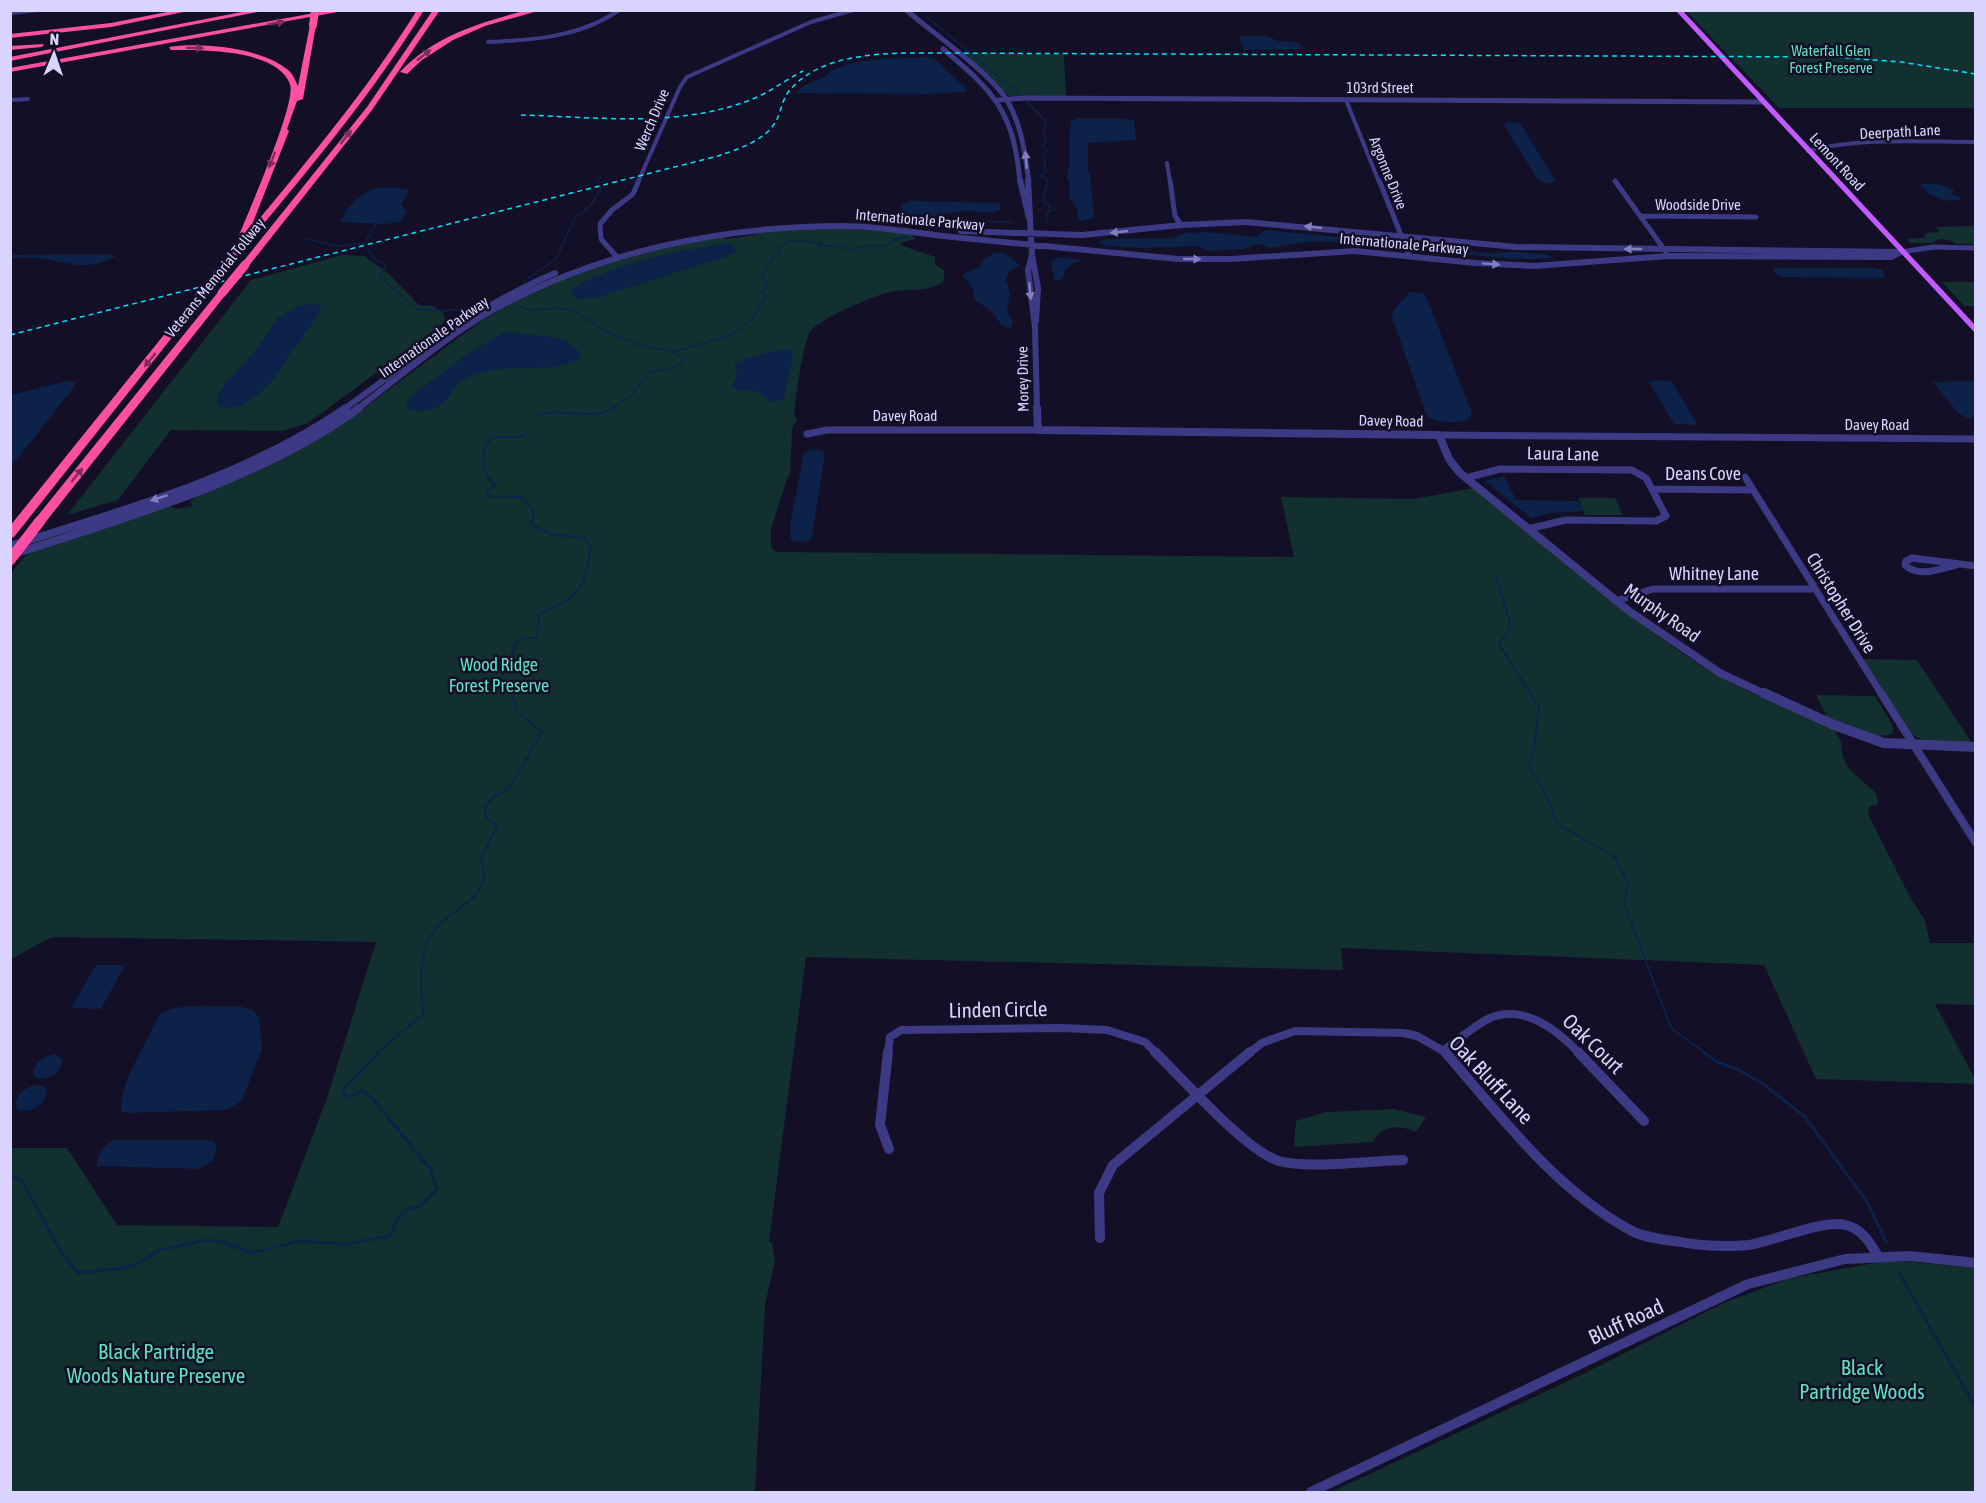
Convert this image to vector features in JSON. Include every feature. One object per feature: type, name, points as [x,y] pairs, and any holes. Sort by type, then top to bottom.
[{"type":"highway","points":[[10,36],[111,25],[190,10]]},
{"type":"highway","points":[[10,52],[220,10]]},
{"type":"highway","points":[[10,52],[242,10]]},
{"type":"highway","points":[[10,60],[265,10]]},
{"type":"highway","points":[[281,138],[302,89],[315,10]]},
{"type":"highway","points":[[10,70],[345,10]]},
{"type":"highway","name":"Veterans Memorial Tollway","points":[[13,531],[199,297],[281,200],[400,48],[421,10]]},
{"type":"highway","name":"Veterans Memorial Tollway","points":[[10,560],[381,94],[416,46],[437,10]]},
{"type":"highway","points":[[381,94],[420,57],[444,41],[485,24],[538,10]]},
{"type":"highway","points":[[74,59],[144,50],[185,48],[216,50],[263,59],[283,70],[294,83],[294,95],[281,138],[252,217],[234,254]]},
{"type":"main road","name":"Lemont Road","points":[[1678,10],[1976,332]]},
{"type":"street","points":[[11,12],[39,10]]},
{"type":"street","points":[[488,42],[520,41],[569,32],[589,26],[619,10]]},
{"type":"street","name":"Werch Drive","points":[[615,255],[601,239],[600,224],[605,216],[633,194],[680,87],[687,77],[811,22],[853,10]]},
{"type":"street","points":[[906,10],[993,83],[1006,99],[1023,139],[1031,201],[1029,218]]},
{"type":"street","points":[[912,16],[915,23],[984,84],[998,100],[1010,123],[1016,147],[1021,200],[1029,218]]},
{"type":"street","points":[[10,99],[28,99]]},
{"type":"street","name":"103rd Street","points":[[998,100],[1763,102]]},
{"type":"street","name":"Argonne Drive","points":[[1346,100],[1409,255]]},
{"type":"street","name":"Deerpath Lane","points":[[1798,141],[1826,146]]},
{"type":"street","name":"Deerpath Lane","points":[[1808,151],[1826,146],[1901,142],[1976,142]]},
{"type":"street","points":[[1167,164],[1175,216],[1181,225]]},
{"type":"street","points":[[1615,181],[1668,256]]},
{"type":"street","name":"Woodside Drive","points":[[1640,216],[1756,217]]},
{"type":"street","name":"Morey Drive","points":[[1029,218],[1032,255],[1028,270],[1035,328],[1038,430]]},
{"type":"street","name":"Internationale Parkway","points":[[10,546],[180,491],[222,475],[283,445],[345,408],[463,321],[515,295],[615,255],[690,235],[753,226],[798,223],[882,224],[1031,236],[1094,234],[1181,225],[1267,223],[1516,247],[1901,252],[1933,247],[1976,248]]},
{"type":"street","name":"Internationale Parkway","points":[[615,255],[727,234],[822,226],[872,228],[1189,259],[1246,259],[1342,251],[1533,266],[1668,256],[1891,257],[1901,252]]},
{"type":"street","name":"Internationale Parkway","points":[[10,555],[162,506],[271,460],[349,415],[473,323],[515,295]]},
{"type":"street","name":"Davey Road","points":[[807,434],[827,430],[1038,430],[1976,439]]},
{"type":"street","name":"Murphy Road","points":[[1438,435],[1449,459],[1466,478],[1616,601],[1720,673],[1843,729],[1884,743],[1976,747]]},
{"type":"street","name":"Laura Lane","points":[[1466,478],[1500,469],[1632,471],[1643,475],[1652,489]]},
{"type":"street","name":"Christopher Drive","points":[[1745,477],[1976,843]]},
{"type":"street","points":[[1528,529],[1566,520],[1661,520],[1666,516],[1652,489]]},
{"type":"street","name":"Deans Cove","points":[[1652,489],[1753,490]]},
{"type":"street","points":[[1956,565],[1930,572],[1909,569],[1905,565],[1906,561],[1912,558],[1976,566]]},
{"type":"street","name":"Whitney Lane","points":[[1616,601],[1653,589],[1815,590]]},
{"type":"street","name":"Oak Court","points":[[1444,1050],[1490,1018],[1512,1015],[1534,1018],[1560,1033],[1644,1121]]},
{"type":"street","name":"Linden Circle","points":[[889,1149],[880,1125],[887,1046],[890,1037],[902,1030],[1062,1028],[1107,1030],[1145,1042],[1262,1153],[1278,1161],[1297,1164],[1403,1160]]},
{"type":"street","name":"Oak Bluff Lane","points":[[1100,1238],[1099,1193],[1113,1165],[1160,1124],[1262,1043],[1295,1030],[1404,1033],[1422,1038],[1444,1050],[1528,1147],[1559,1177],[1593,1206],[1634,1232],[1683,1243],[1747,1245],[1836,1223],[1846,1223],[1867,1237],[1878,1256]]},
{"type":"street","name":"Bluff Road","points":[[1311,1492],[1748,1284],[1845,1259],[1878,1256],[1976,1263]]},
{"type":"green space","name":"Waterfall Glen Forest Preserve","points":[[1686,11],[1975,11],[1975,108],[1779,108]]},
{"type":"green space","points":[[964,53],[1064,54],[1066,97],[1009,96]]},
{"type":"green space","points":[[1936,227],[1975,227],[1975,244],[1956,244],[1940,239],[1933,243],[1909,243],[1908,239],[1925,238],[1925,233],[1940,232]]},
{"type":"green space","name":"Wood Ridge Forest Preserve","points":[[853,229],[912,234],[915,239],[900,243],[935,257],[935,264],[945,271],[943,282],[924,289],[890,292],[871,298],[822,322],[809,334],[801,363],[794,412],[797,421],[793,425],[792,432],[790,474],[771,529],[771,547],[776,552],[1294,557],[1281,497],[1413,499],[1474,488],[1641,624],[1700,665],[1748,691],[1832,726],[1841,742],[1843,757],[1849,769],[1876,793],[1878,805],[1870,806],[1868,814],[1911,899],[1925,920],[1930,943],[1975,943],[1975,1005],[1935,1004],[1975,1079],[1975,1084],[1816,1079],[1764,965],[1341,948],[1343,970],[806,957],[769,1242],[772,1243],[775,1261],[765,1305],[755,1492],[11,1492],[11,1148],[67,1148],[117,1225],[278,1227],[327,1098],[376,942],[52,937],[11,959],[10,575],[24,557],[37,549],[168,506],[178,509],[192,506],[191,501],[198,495],[282,458],[356,414],[481,321],[518,299],[563,278],[607,262],[681,244],[720,237],[727,239],[765,232]]},
{"type":"green space","points":[[342,255],[364,256],[388,273],[419,305],[434,306],[444,314],[445,322],[308,423],[283,431],[171,430],[118,500],[67,515],[251,280]]},
{"type":"green space","points":[[1942,282],[1975,282],[1975,306],[1964,306]]},
{"type":"green space","points":[[1578,498],[1615,498],[1623,515],[1585,515]]},
{"type":"green space","points":[[1863,659],[1917,660],[1972,743],[1927,742],[1911,734]]},
{"type":"green space","points":[[1816,695],[1875,696],[1892,724],[1894,733],[1878,736],[1828,719]]},
{"type":"green space","points":[[1394,1109],[1426,1117],[1416,1132],[1397,1127],[1386,1129],[1376,1136],[1373,1142],[1294,1147],[1296,1121],[1326,1112]]},
{"type":"green space","name":"Black Partridge Woods","points":[[1880,1262],[1912,1262],[1975,1268],[1975,1492],[1331,1492],[1583,1374],[1726,1302],[1787,1279]]},
{"type":"water","points":[[1267,36],[1278,41],[1296,42],[1305,49],[1244,50],[1239,37]]},
{"type":"water","points":[[933,58],[965,87],[965,92],[797,93],[806,85],[842,66],[878,60]]},
{"type":"water","points":[[1078,118],[1134,120],[1136,140],[1088,143],[1088,170],[1094,218],[1079,221],[1076,206],[1069,197],[1070,185],[1067,176],[1070,163],[1071,121]]},
{"type":"water","points":[[1505,123],[1520,123],[1556,181],[1547,184],[1538,180],[1505,127]]},
{"type":"water","points":[[1926,183],[1954,190],[1952,194],[1962,198],[1952,201],[1940,199],[1928,193],[1920,185]]},
{"type":"water","points":[[377,188],[409,190],[401,205],[407,211],[400,222],[386,224],[340,222],[352,204],[366,192]]},
{"type":"water","points":[[912,201],[999,203],[1001,209],[989,212],[964,211],[926,218],[902,215],[901,204]]},
{"type":"water","points":[[1266,230],[1380,241],[1389,243],[1389,245],[1382,247],[1353,242],[1304,242],[1272,248],[1258,244],[1245,249],[1208,251],[1196,246],[1142,248],[1108,246],[1098,242],[1106,239],[1172,238],[1185,233],[1206,232],[1256,237]]},
{"type":"water","points":[[731,243],[737,253],[599,297],[576,299],[570,290],[608,272],[648,259],[689,249]]},
{"type":"water","points":[[1428,245],[1486,253],[1545,254],[1555,258],[1531,259],[1434,252],[1419,247]]},
{"type":"water","points":[[995,252],[1004,253],[1020,265],[1009,272],[1006,280],[1010,294],[1007,310],[1013,321],[1011,328],[1002,326],[992,312],[974,299],[973,288],[962,275],[979,267]]},
{"type":"water","points":[[111,254],[116,256],[91,265],[25,257],[10,258],[11,255]]},
{"type":"water","points":[[1058,257],[1084,260],[1070,266],[1065,271],[1063,279],[1055,281],[1051,263]]},
{"type":"water","points":[[1774,268],[1874,268],[1882,270],[1885,276],[1884,278],[1781,277],[1773,271]]},
{"type":"water","points":[[1410,292],[1424,293],[1426,296],[1472,413],[1469,419],[1448,422],[1427,417],[1392,317],[1394,310]]},
{"type":"water","points":[[315,303],[320,306],[321,310],[269,384],[253,398],[236,407],[218,406],[217,398],[224,385],[256,350],[278,318],[298,306]]},
{"type":"water","points":[[510,332],[561,340],[577,350],[582,358],[558,366],[503,369],[475,375],[454,388],[443,404],[432,409],[421,412],[406,406],[411,396],[465,356],[502,333]]},
{"type":"water","points":[[790,349],[793,356],[784,399],[772,402],[759,392],[734,389],[732,385],[737,375],[734,365],[737,362],[765,353]]},
{"type":"water","points":[[1656,380],[1672,382],[1698,425],[1674,424],[1649,382]]},
{"type":"water","points":[[67,381],[75,382],[74,387],[11,467],[11,395]]},
{"type":"water","points":[[1975,381],[1975,415],[1969,419],[1958,413],[1933,382]]},
{"type":"water","points":[[810,450],[821,450],[825,453],[812,537],[808,541],[800,542],[791,540],[790,524],[804,453]]},
{"type":"water","points":[[1504,476],[1516,500],[1578,501],[1584,511],[1550,513],[1531,518],[1485,481]]},
{"type":"water","points":[[96,965],[125,965],[101,1009],[71,1008]]},
{"type":"water","points":[[238,1006],[253,1010],[259,1017],[262,1049],[242,1100],[227,1110],[126,1113],[121,1111],[129,1075],[158,1017],[165,1012],[184,1007]]},
{"type":"water","points":[[55,1054],[63,1060],[60,1069],[50,1077],[36,1078],[33,1072],[36,1065],[44,1058]]},
{"type":"water","points":[[42,1085],[47,1091],[41,1104],[33,1109],[18,1110],[15,1104],[21,1093],[27,1088]]},
{"type":"water","points":[[114,1140],[205,1140],[213,1141],[217,1146],[213,1161],[199,1169],[97,1166],[101,1151]]},
{"type":"waterway","points":[[924,10],[926,16],[969,52]]},
{"type":"waterway","points":[[974,56],[1021,96]]},
{"type":"waterway","points":[[1027,101],[1046,122],[1043,129],[1046,143],[1042,146],[1047,150],[1044,156],[1045,173],[1039,176],[1048,180],[1044,196],[1045,204],[1050,204],[1048,212]]},
{"type":"waterway","points":[[597,184],[602,174]]},
{"type":"waterway","points":[[523,282],[556,259],[575,218],[591,205],[601,189]]},
{"type":"waterway","points":[[1048,212],[1055,209]]},
{"type":"waterway","points":[[1046,222],[1048,212]]},
{"type":"waterway","points":[[960,226],[971,221],[1012,222]]},
{"type":"waterway","points":[[307,239],[336,246],[365,243],[376,224]]},
{"type":"waterway","points":[[674,352],[734,334],[751,320],[767,296],[762,293],[767,283],[761,277],[774,256],[781,252],[778,249],[787,242],[804,241],[822,244],[819,246],[837,246],[851,250],[870,245],[883,246],[897,239],[908,237]]},
{"type":"waterway","points":[[367,248],[375,260],[386,264],[380,277],[417,309],[446,311],[485,305]]},
{"type":"waterway","points":[[517,305],[529,310],[558,308],[573,310],[603,330],[636,344],[674,352]]},
{"type":"waterway","points":[[611,409],[632,395],[648,374],[683,364],[682,359],[674,352]]},
{"type":"waterway","points":[[534,417],[554,412],[593,414],[614,408]]},
{"type":"waterway","points":[[377,1053],[423,1014],[422,964],[431,935],[439,925],[468,902],[482,885],[484,873],[481,859],[497,826],[487,818],[484,808],[494,796],[509,789],[542,732],[518,712],[511,692],[499,682],[511,659],[515,643],[522,638],[537,638],[539,614],[571,597],[586,574],[591,547],[585,538],[550,534],[531,524],[534,512],[523,497],[488,496],[487,492],[496,485],[487,475],[483,461],[485,447],[494,437],[519,437],[526,434]]},
{"type":"waterway","points":[[1496,577],[1510,622],[1510,628],[1499,644],[1539,707],[1534,750],[1529,766],[1546,795],[1558,824],[1615,857],[1628,883],[1624,903],[1671,1028],[1705,1053]]},
{"type":"waterway","points":[[10,1178],[21,1179],[61,1252],[78,1273],[123,1268],[140,1263],[159,1250],[207,1240],[222,1242],[253,1253],[299,1241],[347,1244],[390,1236],[396,1221],[408,1209],[421,1206],[437,1188],[430,1169],[374,1100],[364,1091],[345,1098],[343,1090],[379,1052]]},
{"type":"waterway","points":[[1703,1052],[1717,1062],[1737,1069],[1762,1083],[1805,1117],[1867,1202],[1886,1242]]},
{"type":"waterway","points":[[1899,1273],[1976,1408]]},
{"type":"railway","points":[[10,335],[718,156],[765,134],[776,121],[789,91],[803,78],[819,68],[838,61],[878,54],[1832,57],[1901,62],[1976,74]]},
{"type":"railway","points":[[521,115],[637,119],[694,114],[723,109],[750,100],[803,71]]},
{"type":"park label","name":"Black Partridge Woods Nature Preserve","points":[[156,1364]]}]
